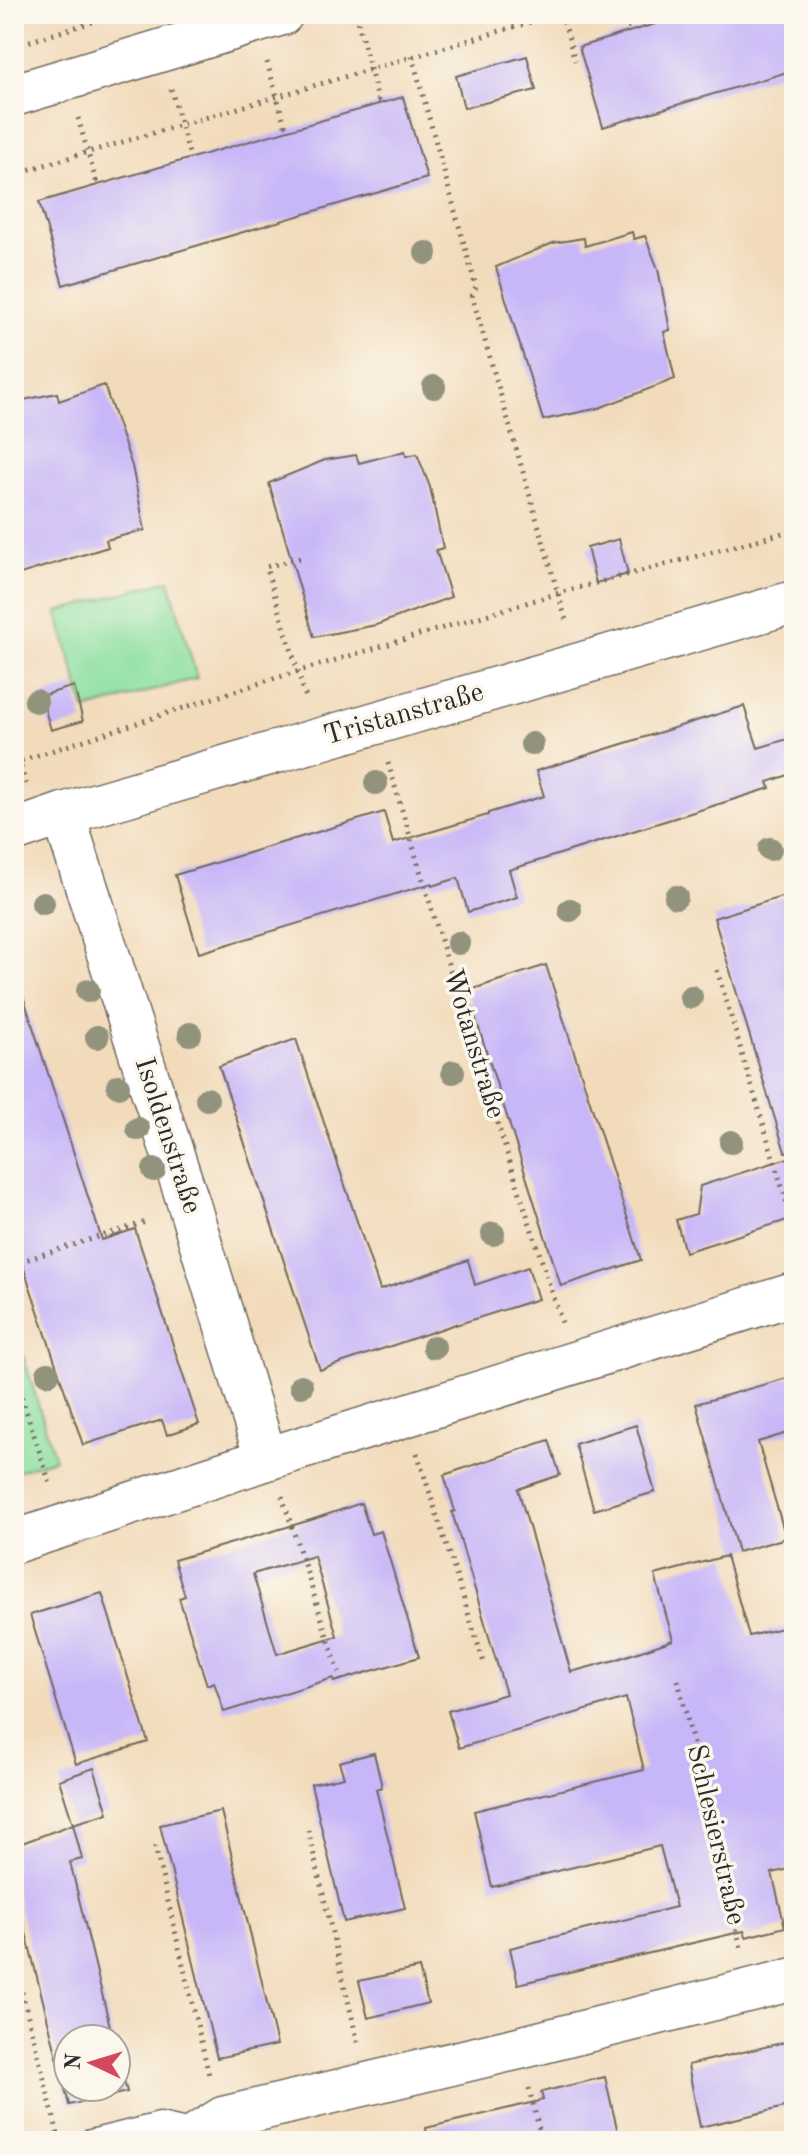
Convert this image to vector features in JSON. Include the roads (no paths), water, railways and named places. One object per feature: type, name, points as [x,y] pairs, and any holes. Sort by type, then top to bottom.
[{"type":"street","points":[[14,95],[269,18]]},
{"type":"street","name":"Tristanstraße","points":[[14,831],[63,814],[794,602]]},
{"type":"street","name":"Isoldenstraße","points":[[63,814],[268,1459]]},
{"type":"street","points":[[14,1542],[405,1415],[794,1294]]},
{"type":"street","points":[[206,2131],[368,2082],[519,2048],[794,1979]]},
{"type":"lane","points":[[91,2141],[160,2124],[206,2131]]}]
